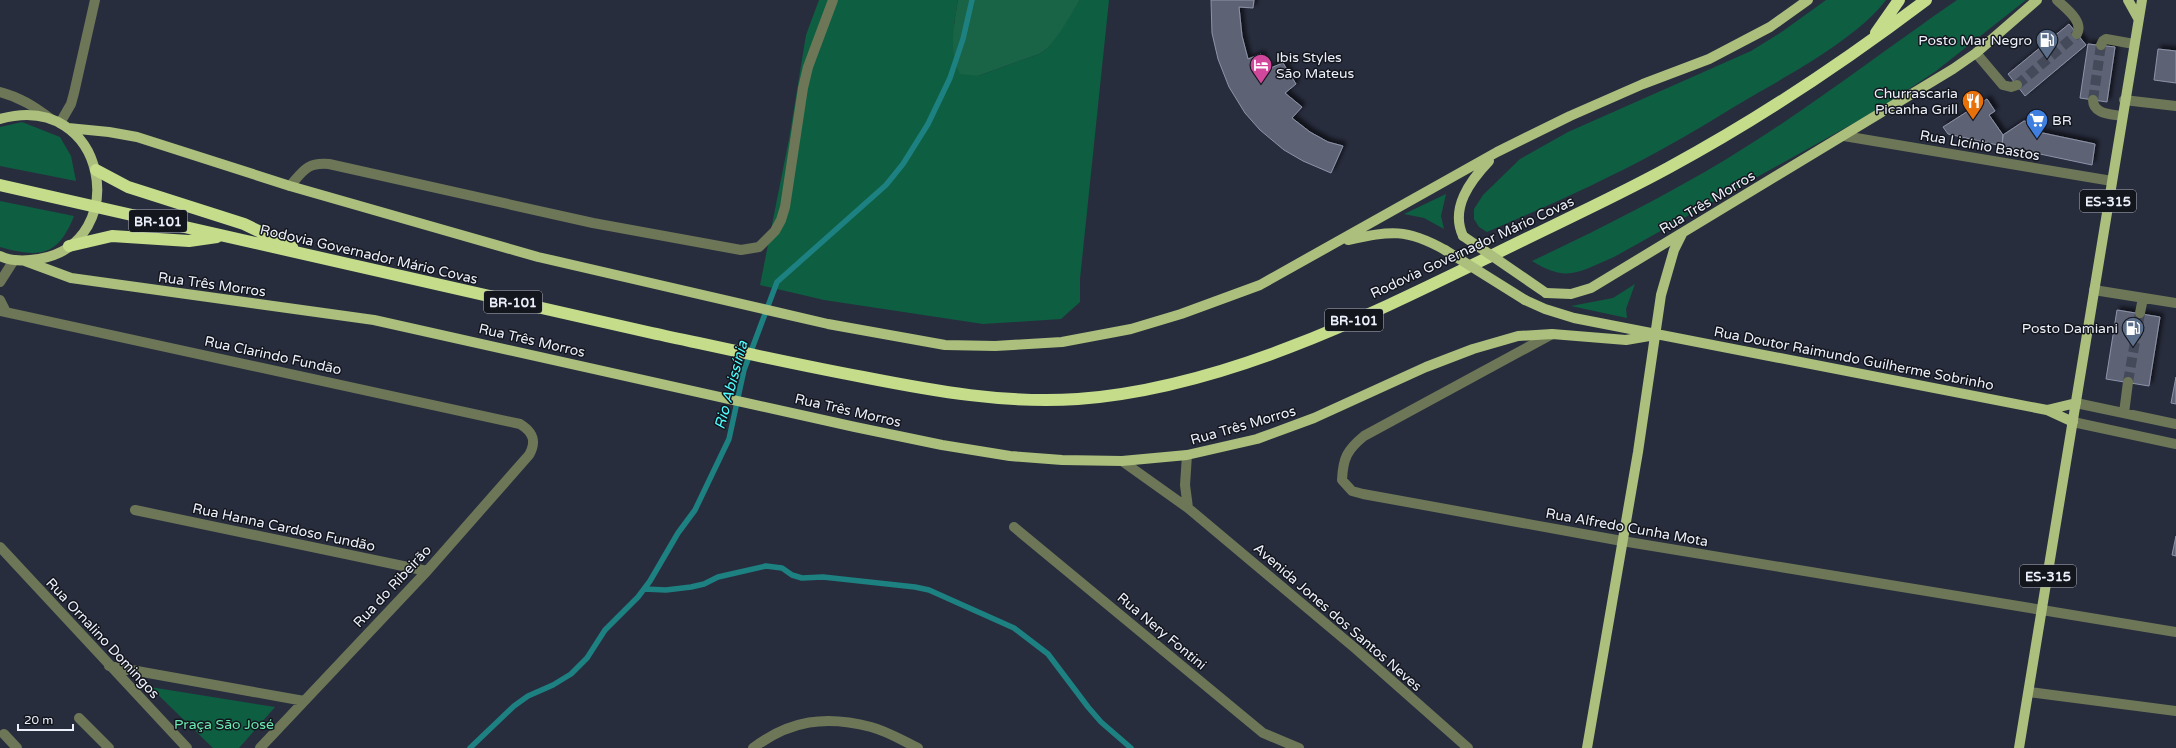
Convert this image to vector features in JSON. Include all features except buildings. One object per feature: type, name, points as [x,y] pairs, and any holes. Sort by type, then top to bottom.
[{"type":"highway","points":[[1870,43],[1899,0]]},
{"type":"highway","name":"Rodovia Governador Mário Covas","points":[[0,185],[717,347],[934,391],[1018,400],[1076,399],[1126,393],[1177,383],[1234,368],[1305,342],[1450,276],[1666,169],[1779,103],[1870,43],[1926,0]]},
{"type":"highway","points":[[96,170],[143,193],[244,224],[309,256]]},
{"type":"highway","points":[[70,246],[112,236],[189,241],[221,236]]},
{"type":"main road","name":"Rua Três Morros","points":[[0,119],[19,115],[38,116],[60,124],[137,137],[290,186],[538,257],[828,324],[945,345],[995,346],[1062,342],[1131,329],[1182,314],[1260,285],[1498,152],[1570,116],[1643,84],[1709,59],[1770,27],[1808,0]]},
{"type":"main road","name":"Rua Três Morros","points":[[1498,152],[1476,175],[1465,191],[1458,220],[1463,236],[1546,293],[1571,294],[1591,288],[1844,136],[1976,53],[2036,0]]},
{"type":"main road","points":[[2128,0],[2138,18]]},
{"type":"main road","name":"ES-315","points":[[2018,748],[2043,610],[2112,181],[2121,116],[2142,0]]},
{"type":"main road","points":[[0,256],[25,261],[48,257],[70,246],[86,228],[96,206],[98,188],[96,170],[89,152],[80,139],[60,124]]},
{"type":"main road","name":"Rua Doutor Raimundo Guilherme Sobrinho","points":[[1337,242],[1390,232],[1404,233],[1428,240],[1525,300],[1561,315],[1655,335],[2047,410],[2073,422]]},
{"type":"main road","points":[[1587,748],[1655,335],[1667,271],[1674,250],[1683,233]]},
{"type":"main road","name":"Rua Três Morros","points":[[25,261],[59,275],[84,281],[374,320],[942,445],[1010,456],[1062,460],[1122,461],[1187,455],[1257,438],[1314,418],[1426,367],[1473,349],[1518,336],[1552,334],[1626,340],[1655,335]]},
{"type":"main road","name":"Rua Doutor Raimundo Guilherme Sobrinho","points":[[2047,410],[2076,403]]},
{"type":"street","points":[[0,92],[14,96],[32,105],[60,124],[73,99],[95,0]]},
{"type":"street","points":[[290,186],[308,166],[317,163],[329,164],[593,223],[741,250],[750,250],[759,247],[775,231],[785,207],[803,88],[808,67],[833,0]]},
{"type":"street","points":[[2057,0],[2076,20],[2079,31],[2077,34]]},
{"type":"street","points":[[2101,45],[2106,39],[2134,44]]},
{"type":"street","points":[[1976,53],[2003,85],[2011,87],[2016,85]]},
{"type":"street","points":[[2093,100],[2093,105],[2098,111],[2121,116]]},
{"type":"street","points":[[2124,100],[2176,106]]},
{"type":"street","name":"Rua Licínio Bastos","points":[[1844,136],[2112,181]]},
{"type":"street","points":[[0,282],[14,260]]},
{"type":"street","points":[[2094,290],[2176,303]]},
{"type":"street","points":[[2140,313],[2143,298]]},
{"type":"street","points":[[0,300],[3,312]]},
{"type":"street","name":"Rua Clarindo Fundão","points":[[3,312],[520,424],[529,429],[533,438]]},
{"type":"street","name":"Rua Alfredo Cunha Mota","points":[[1552,334],[1364,436],[1349,448],[1343,468],[1342,480],[1352,491],[1363,494],[1622,542],[2176,632]]},
{"type":"street","points":[[2124,413],[2128,382]]},
{"type":"street","points":[[2076,403],[2176,424]]},
{"type":"street","name":"Rua Doutor Raimundo Guilherme Sobrinho","points":[[2073,422],[2176,444]]},
{"type":"street","name":"Rua do Ribeirão","points":[[260,748],[427,571],[530,455],[534,447],[533,438]]},
{"type":"street","points":[[1187,455],[1185,485],[1188,508]]},
{"type":"street","name":"Avenida Jones dos Santos Neves","points":[[1122,461],[1188,508],[1356,649],[1468,748]]},
{"type":"street","name":"Rua Hanna Cardoso Fundão","points":[[135,510],[427,571]]},
{"type":"street","name":"Rua Nery Fontini","points":[[1014,527],[1263,733],[1298,748]]},
{"type":"street","name":"Rua Ornalino Domingos","points":[[0,547],[183,747]]},
{"type":"street","points":[[109,666],[304,700]]},
{"type":"street","points":[[2029,692],[2176,711]]},
{"type":"street","points":[[80,718],[109,748]]},
{"type":"street","points":[[753,748],[773,734],[791,726],[826,720],[871,727],[918,748]]},
{"type":"street","points":[[4,734],[17,748]]},
{"type":"green space","points":[[819,0],[958,0],[954,24],[954,63],[978,76],[1039,54],[1048,48],[1080,0],[1109,0],[1080,279],[1080,302],[1061,319],[983,324],[824,300],[760,285],[789,139],[806,35]]},
{"type":"green space","points":[[958,0],[1080,0],[1061,31],[1048,48],[1039,54],[978,76],[960,74],[956,65],[953,38]]},
{"type":"green space","points":[[1826,0],[1886,0],[1860,27],[1826,52],[1670,145],[1552,204],[1487,232],[1479,227],[1474,219],[1474,209],[1483,195],[1520,159],[1568,132],[1751,51],[1783,31]]},
{"type":"green space","points":[[1957,0],[2026,0],[1936,71],[1879,109],[1614,257],[1582,271],[1573,273],[1555,272],[1532,261],[1630,213],[1725,160],[1814,102]]},
{"type":"green space","points":[[22,122],[60,137],[71,156],[76,181],[0,166],[0,127]]},
{"type":"green space","points":[[1446,194],[1441,216],[1444,229],[1424,218],[1404,214]]},
{"type":"green space","points":[[0,201],[74,216],[68,230],[54,247],[46,251],[36,253],[14,251],[0,247]]},
{"type":"green space","points":[[1635,284],[1626,309],[1627,318],[1571,306],[1613,298]]},
{"type":"green space","name":"Praça São José","points":[[150,687],[275,707],[239,748],[213,748]]},
{"type":"waterway","name":"Rio Abissínia","points":[[470,748],[514,706],[528,696],[553,685],[571,674],[587,658],[605,630],[638,597],[650,581],[678,533],[695,510],[729,439],[744,370],[777,282],[886,185],[903,164],[928,124],[950,78],[963,39],[972,0]]},
{"type":"waterway","points":[[644,589],[666,590],[691,587],[704,584],[718,577],[766,566],[782,568],[792,575],[802,578],[823,577],[915,587],[929,590],[1014,628],[1048,654],[1101,722],[1131,748]]},
{"type":"tunnel","points":[[2017,85],[2077,34]]},
{"type":"tunnel","points":[[2093,100],[2101,45]]},
{"type":"tunnel","points":[[2128,382],[2140,313]]},
{"type":"place","name":"Posto Mar Negro","points":[[2047,60]]},
{"type":"place","name":"Ibis Styles São Mateus","points":[[1261,84]]},
{"type":"place","name":"Churrascaria Picanha Grill","points":[[1973,120]]},
{"type":"place","name":"BR","points":[[2037,140]]},
{"type":"place","name":"Posto Damiani","points":[[2133,348]]}]
